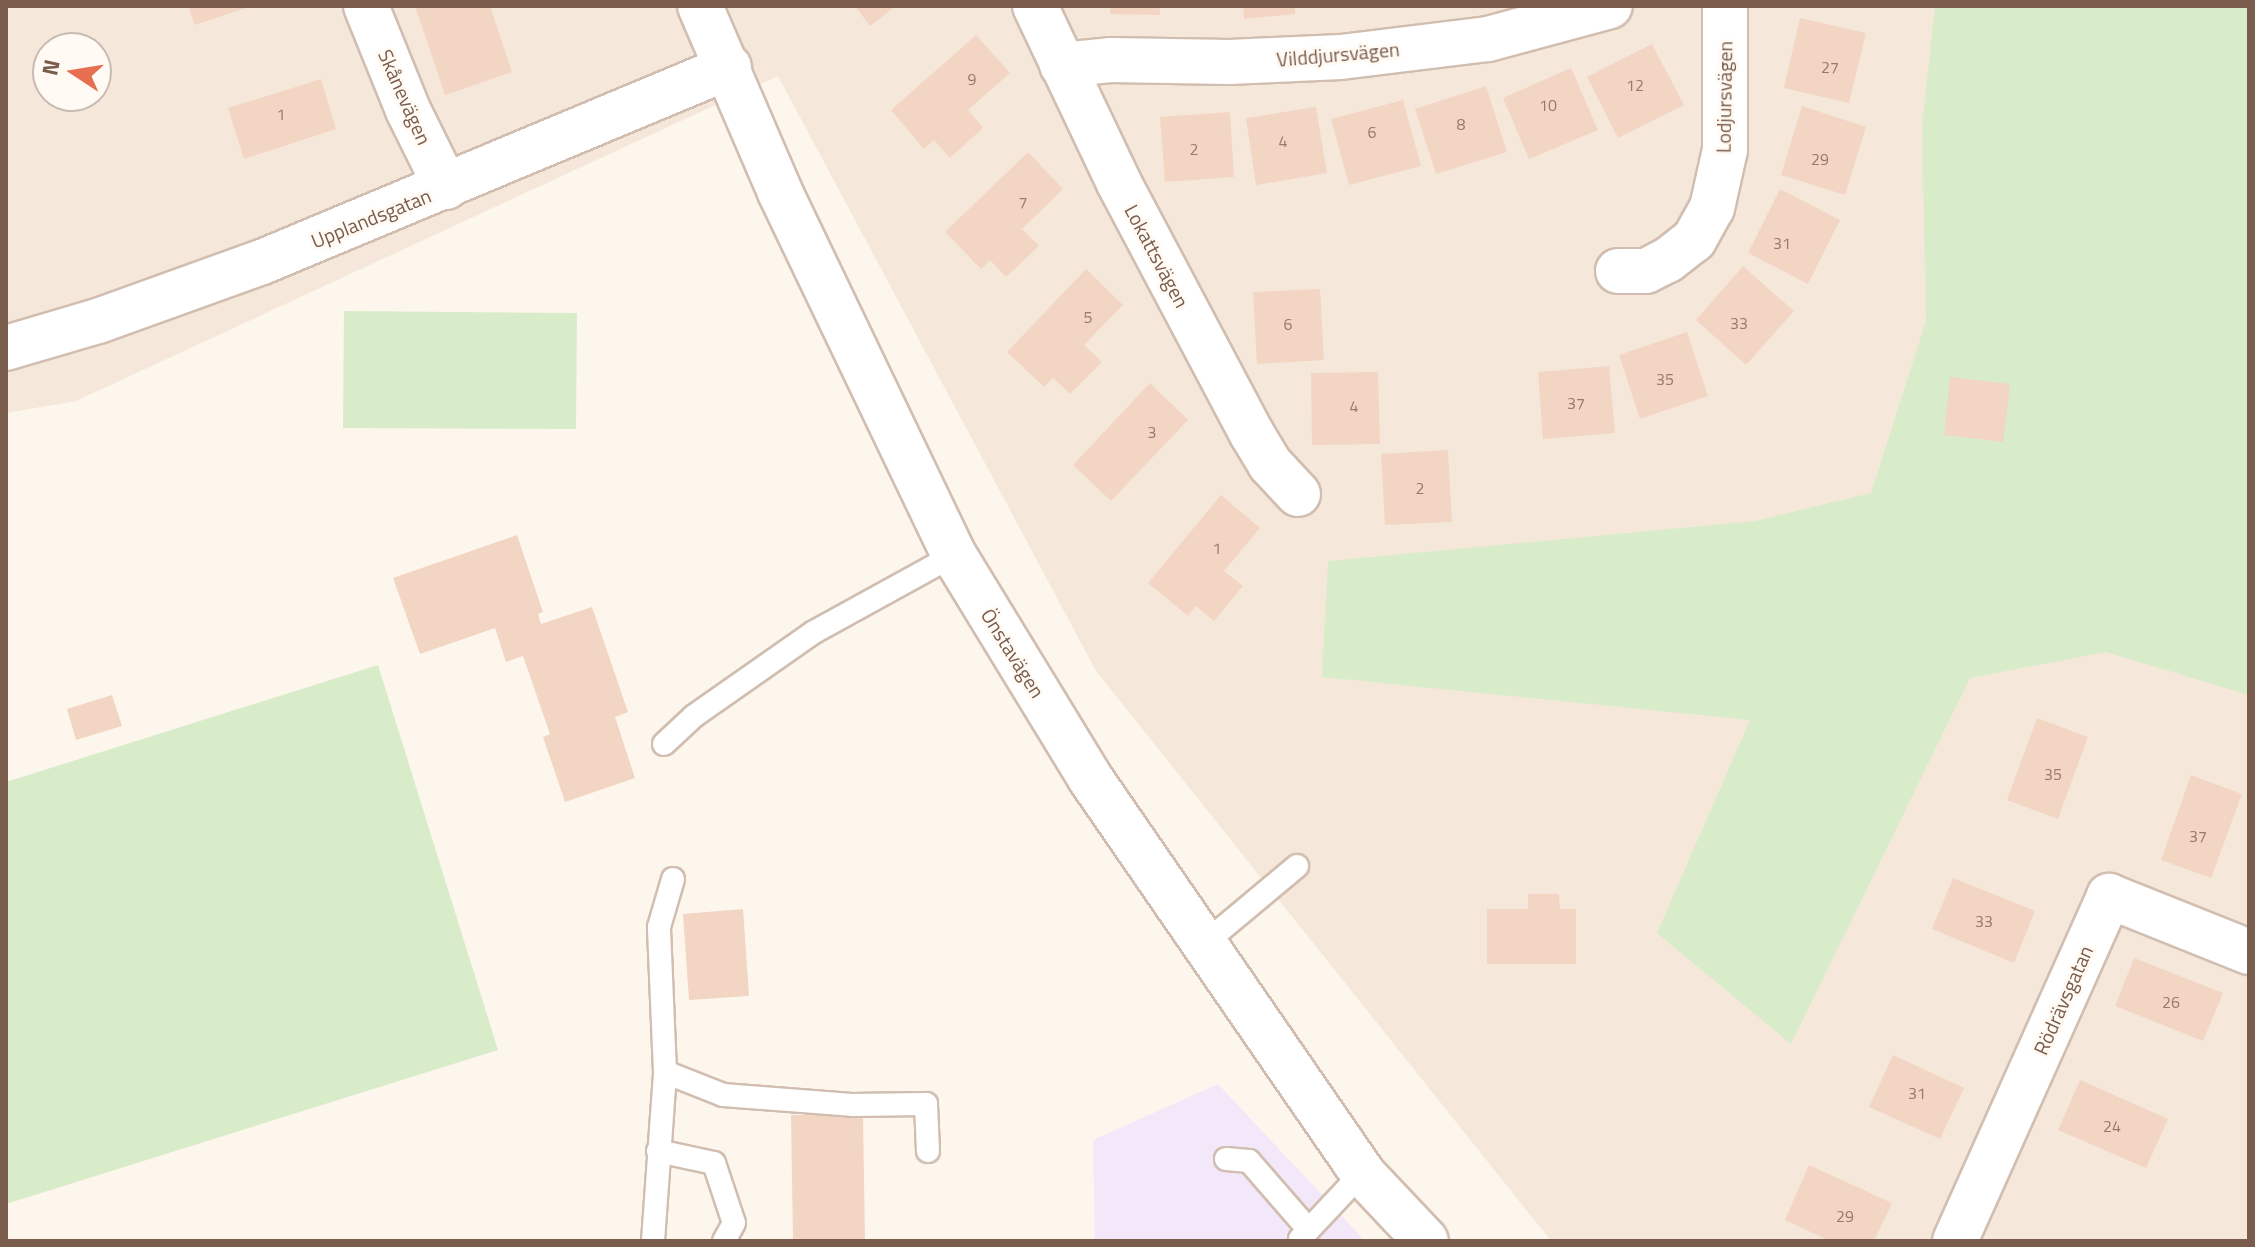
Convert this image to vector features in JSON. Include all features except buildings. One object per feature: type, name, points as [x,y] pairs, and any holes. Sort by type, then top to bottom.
[{"type":"street","name":"Skånevägen","points":[[366,6],[408,110],[446,187]]},
{"type":"street","name":"Önstavägen","points":[[700,6],[787,206],[954,555],[1090,778],[1362,1173],[1426,1241]]},
{"type":"street","name":"Lokattsvägen","points":[[1035,6],[1155,254],[1252,434],[1270,464],[1298,494]]},
{"type":"street","name":"Vilddjursvägen","points":[[1062,65],[1110,60],[1229,62],[1341,57],[1488,39],[1610,6]]},
{"type":"street","name":"Lodjursvägen","points":[[1618,271],[1646,271],[1668,260],[1694,240],[1712,208],[1725,150],[1725,6]]},
{"type":"street","name":"Upplandsgatan","points":[[6,348],[98,321],[262,262],[729,67]]},
{"type":"street","name":"Rödrävsgatan","points":[[1955,1241],[2109,896],[2249,952]]},
{"type":"lane","points":[[664,744],[694,716],[814,632],[954,555]]},
{"type":"lane","points":[[1205,943],[1297,866]]},
{"type":"lane","points":[[653,1241],[665,1072],[659,927],[673,879]]},
{"type":"lane","points":[[665,1072],[723,1095],[852,1105],[926,1104],[928,1151]]},
{"type":"lane","points":[[658,1151],[714,1163],[734,1223],[724,1241]]},
{"type":"lane","points":[[1226,1159],[1249,1161],[1304,1235],[1362,1173]]},
{"type":"shaded area","points":[[6,6],[2249,6],[2249,1241],[1551,1241],[1096,671],[778,76],[76,401],[6,413]]},
{"type":"shaded area","points":[[1218,1084],[1364,1241],[1095,1241],[1093,1140]]},
{"type":"green space","points":[[1935,6],[2249,6],[2249,695],[2106,652],[1970,678],[1791,1044],[1657,933],[1750,720],[1322,677],[1328,561],[1755,521],[1871,493],[1926,321],[1922,127]]},
{"type":"green space","points":[[344,311],[577,313],[576,429],[343,428]]},
{"type":"green space","points":[[378,665],[498,1050],[6,1204],[6,782]]}]
